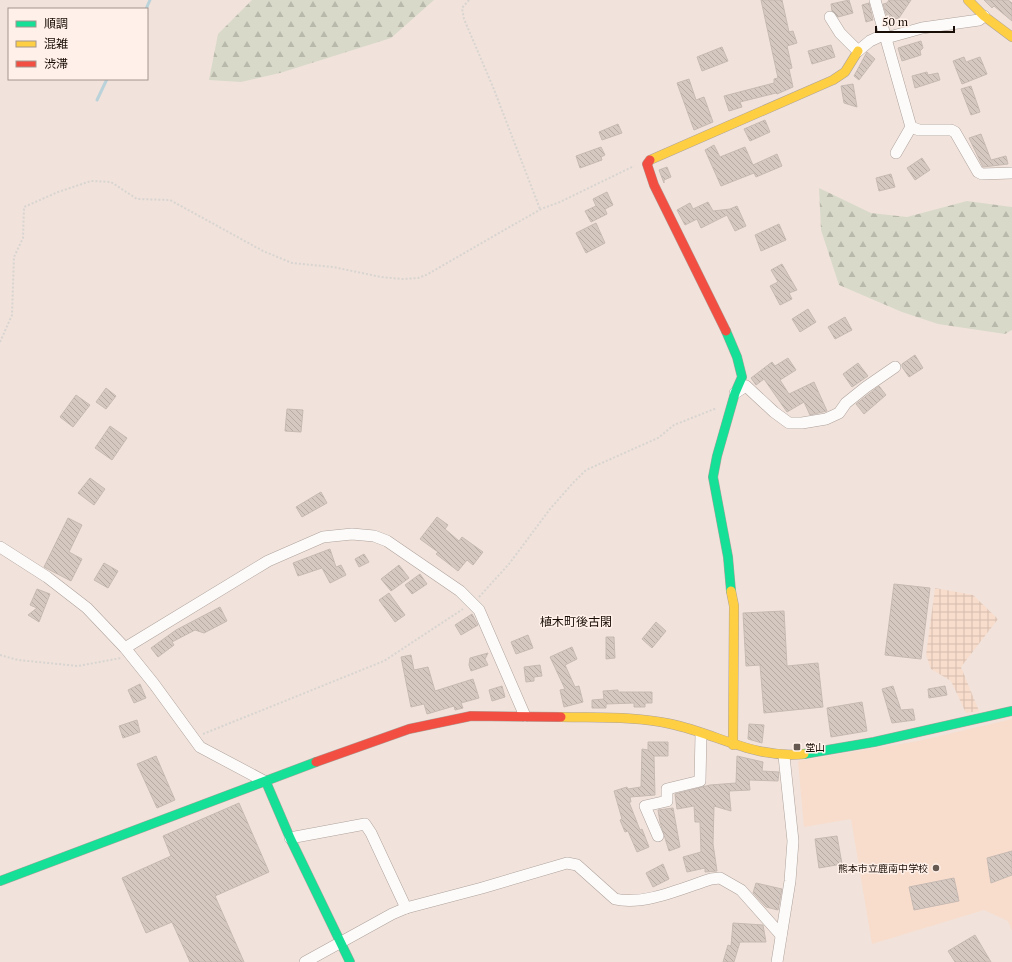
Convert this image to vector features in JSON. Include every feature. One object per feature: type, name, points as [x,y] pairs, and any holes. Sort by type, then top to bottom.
[{"type":"main road","points":[[968,0],[984,16],[1012,37]]},
{"type":"main road","points":[[733,745],[734,606],[731,592],[728,557],[713,477],[717,456],[734,398],[742,377],[737,357],[654,185],[647,164],[648,161],[832,80],[845,72],[858,50]]},
{"type":"main road","points":[[0,881],[116,836],[266,782],[296,769],[409,729],[471,716],[638,718],[672,724],[733,745],[755,751],[784,756],[812,753],[874,742],[1012,711]]},
{"type":"main road","points":[[266,782],[290,838],[350,962]]},
{"type":"street","points":[[875,0],[911,128],[896,153]]},
{"type":"street","points":[[830,17],[840,34],[858,50],[870,41],[886,36],[922,28],[979,20],[984,16]]},
{"type":"street","points":[[911,128],[920,130],[951,130],[955,132],[978,172],[982,174],[1012,173]]},
{"type":"street","points":[[734,398],[746,386],[774,412],[789,423],[826,419],[839,413],[846,403],[895,367]]},
{"type":"street","points":[[128,652],[268,561],[323,537],[352,534],[374,536],[387,540],[460,591],[479,610],[489,630],[525,716]]},
{"type":"street","points":[[0,547],[48,577],[87,608],[128,652],[154,684],[200,747],[266,782]]},
{"type":"street","points":[[658,836],[645,806],[667,800],[667,789],[700,781],[701,734]]},
{"type":"street","points":[[777,962],[790,881],[793,841],[784,756]]},
{"type":"street","points":[[290,838],[365,824],[371,833],[406,908]]},
{"type":"street","points":[[305,962],[392,914],[406,908],[567,863],[577,865],[616,899],[623,901],[642,900],[711,879],[720,878],[740,890],[781,935]]},
{"type":"path","points":[[469,0],[462,8],[464,19],[493,87],[540,209]]},
{"type":"path","points":[[0,342],[12,315],[14,257],[23,238],[24,207],[58,192],[91,181],[111,182],[137,199],[170,200],[263,251],[292,264],[333,267],[380,277],[402,279],[426,276],[540,209],[560,202],[643,162],[647,164]]},
{"type":"path","points":[[193,737],[384,661],[472,603],[509,564],[550,509],[586,470],[658,438],[674,425],[734,398]]},
{"type":"path","points":[[0,655],[18,660],[78,666],[128,652]]},
{"type":"shaded area","points":[[935,588],[973,595],[998,619],[961,667],[979,711],[966,713],[951,681],[931,669],[926,655]]},
{"type":"shaded area","name":"熊本市立鹿南中学校","points":[[1012,719],[1012,931],[1008,921],[984,910],[872,944],[851,819],[804,827],[798,761],[918,741]]},
{"type":"green space","points":[[252,0],[434,0],[391,38],[280,73],[241,82],[209,80],[218,34]]},
{"type":"green space","points":[[819,188],[871,213],[907,217],[967,201],[1012,207],[1012,330],[1005,334],[938,324],[902,312],[839,285],[821,230]]},
{"type":"building","points":[[761,0],[782,0],[789,32],[793,31],[797,43],[787,46],[792,68],[789,69],[793,87],[777,94],[740,102],[742,107],[729,111],[724,96],[774,83],[774,79],[778,78]]},
{"type":"building","points":[[849,0],[853,13],[838,17],[832,11],[831,4]]},
{"type":"building","points":[[889,0],[911,0],[899,18],[888,20],[883,4],[887,3]]},
{"type":"building","points":[[984,0],[1008,0],[1012,3],[1012,21],[994,6],[992,8]]},
{"type":"building","points":[[869,3],[873,20],[866,22],[862,5]]},
{"type":"building","points":[[921,41],[923,48],[920,51],[921,55],[902,61],[898,48]]},
{"type":"building","points":[[831,45],[835,57],[812,64],[808,51]]},
{"type":"building","points":[[722,47],[728,61],[702,71],[697,57]]},
{"type":"building","points":[[867,52],[875,59],[859,80],[854,76]]},
{"type":"building","points":[[964,57],[966,62],[980,57],[987,74],[962,84],[953,61]]},
{"type":"building","points":[[927,72],[928,75],[938,73],[940,80],[915,88],[912,76]]},
{"type":"building","points":[[689,79],[696,100],[704,97],[713,122],[694,130],[677,83]]},
{"type":"building","points":[[853,84],[857,107],[844,103],[841,86]]},
{"type":"building","points":[[971,86],[980,112],[971,115],[961,89]]},
{"type":"building","points":[[765,120],[770,132],[750,141],[744,129]]},
{"type":"building","points":[[618,124],[622,133],[602,140],[599,132]]},
{"type":"building","points":[[981,134],[991,160],[1006,156],[1008,164],[983,167],[969,138]]},
{"type":"building","points":[[714,145],[720,157],[745,147],[753,165],[777,154],[782,166],[756,177],[754,173],[721,186],[705,150]]},
{"type":"building","points":[[601,147],[605,155],[601,157],[602,160],[580,168],[576,156]]},
{"type":"building","points":[[922,158],[930,170],[915,180],[907,168]]},
{"type":"building","points":[[667,167],[671,177],[664,180],[664,183],[659,170]]},
{"type":"building","points":[[891,174],[895,187],[879,191],[876,178]]},
{"type":"building","points":[[607,192],[613,205],[605,209],[607,214],[591,222],[585,211],[596,206],[593,199]]},
{"type":"building","points":[[708,202],[713,211],[730,209],[737,206],[746,226],[735,231],[727,215],[701,228],[697,219],[685,225],[677,210],[690,203],[693,209]]},
{"type":"building","points":[[596,223],[605,243],[586,253],[576,233]]},
{"type":"building","points":[[779,224],[786,240],[761,251],[755,235]]},
{"type":"building","points":[[782,264],[797,290],[789,293],[792,299],[780,305],[770,286],[778,282],[771,270]]},
{"type":"building","points":[[808,309],[816,322],[800,332],[792,319]]},
{"type":"building","points":[[845,317],[852,330],[835,339],[828,327]]},
{"type":"building","points":[[915,355],[923,368],[909,377],[902,367],[902,364]]},
{"type":"building","points":[[788,358],[796,370],[780,380],[789,394],[814,382],[827,411],[810,415],[804,402],[787,412],[764,379],[756,385],[751,378],[772,362],[775,366]]},
{"type":"building","points":[[858,363],[868,376],[852,387],[843,374]]},
{"type":"building","points":[[879,386],[886,395],[864,414],[856,404]]},
{"type":"building","points":[[106,388],[116,396],[106,409],[96,402]]},
{"type":"building","points":[[76,395],[90,405],[73,427],[60,417]]},
{"type":"building","points":[[287,409],[303,410],[301,432],[285,431]]},
{"type":"building","points":[[110,426],[127,438],[112,460],[95,448]]},
{"type":"building","points":[[90,478],[105,489],[94,505],[78,493]]},
{"type":"building","points":[[321,492],[327,503],[302,517],[296,507]]},
{"type":"building","points":[[437,517],[448,525],[445,529],[459,541],[462,537],[483,552],[473,565],[467,560],[458,571],[436,554],[438,552],[420,539]]},
{"type":"building","points":[[68,518],[82,525],[69,552],[82,559],[71,581],[44,567]]},
{"type":"building","points":[[330,549],[336,567],[341,565],[346,575],[330,583],[322,568],[298,576],[293,563]]},
{"type":"building","points":[[364,554],[369,562],[359,567],[355,559]]},
{"type":"building","points":[[104,563],[118,571],[108,588],[94,580]]},
{"type":"building","points":[[399,565],[409,578],[391,591],[381,579]]},
{"type":"building","points":[[420,574],[427,584],[412,594],[405,585]]},
{"type":"building","points":[[894,584],[930,588],[921,659],[885,655]]},
{"type":"building","points":[[37,589],[50,594],[39,622],[28,615],[37,608],[30,605]]},
{"type":"building","points":[[389,593],[405,615],[395,622],[379,600]]},
{"type":"building","points":[[220,607],[227,621],[204,633],[195,630],[172,642],[174,645],[158,657],[151,648],[176,630]]},
{"type":"building","points":[[784,611],[787,666],[818,663],[823,707],[764,713],[760,665],[746,666],[743,613]]},
{"type":"building","points":[[472,614],[478,625],[461,635],[455,625]]},
{"type":"building","points":[[656,622],[666,631],[652,648],[642,639]]},
{"type":"building","points":[[528,635],[533,648],[516,654],[511,642]]},
{"type":"building","points":[[606,637],[614,637],[615,658],[606,659]]},
{"type":"building","points":[[572,647],[577,659],[565,665],[575,687],[579,686],[583,702],[564,707],[560,690],[565,689],[550,657]]},
{"type":"building","points":[[488,653],[485,659],[488,665],[471,671],[469,665],[470,658]]},
{"type":"building","points":[[411,655],[414,670],[428,667],[435,691],[473,679],[479,698],[461,703],[463,708],[455,710],[454,706],[427,714],[424,704],[411,707],[401,657]]},
{"type":"building","points":[[540,665],[542,676],[534,677],[534,681],[526,682],[524,667]]},
{"type":"building","points":[[140,684],[146,698],[134,703],[128,690]]},
{"type":"building","points":[[502,686],[505,697],[492,701],[489,690]]},
{"type":"building","points":[[893,686],[901,710],[913,709],[915,720],[892,723],[882,689]]},
{"type":"building","points":[[945,686],[947,695],[929,698],[928,689]]},
{"type":"building","points":[[618,690],[618,692],[652,692],[652,703],[645,703],[645,707],[634,707],[634,703],[606,704],[606,708],[592,708],[592,700],[604,699],[603,691]]},
{"type":"building","points":[[862,702],[867,731],[831,737],[827,708]]},
{"type":"building","points":[[137,720],[140,732],[123,738],[119,726]]},
{"type":"building","points":[[749,724],[764,725],[762,743],[748,739]]},
{"type":"building","points":[[648,742],[668,742],[668,756],[654,756],[655,795],[630,797],[631,802],[629,802],[640,830],[642,829],[649,847],[637,852],[628,831],[625,832],[620,820],[622,819],[614,791],[627,787],[628,789],[641,787],[642,749],[648,750]]},
{"type":"building","points":[[156,756],[175,800],[157,808],[137,764]]},
{"type":"building","points":[[737,756],[763,762],[762,771],[779,772],[778,781],[749,780],[750,790],[729,791],[731,811],[714,806],[713,844],[717,871],[705,872],[705,868],[687,872],[683,857],[701,852],[700,822],[695,822],[694,806],[677,809],[675,794],[710,785],[736,783]]},
{"type":"building","points":[[239,803],[269,872],[215,896],[244,962],[190,962],[172,922],[146,933],[122,878],[171,856],[163,836]]},
{"type":"building","points":[[673,808],[680,847],[669,851],[658,810]]},
{"type":"building","points":[[837,836],[842,864],[819,868],[815,839]]},
{"type":"building","points":[[1012,851],[1012,875],[991,883],[987,858]]},
{"type":"building","points":[[663,864],[669,879],[653,887],[646,873]]},
{"type":"building","points":[[954,878],[959,901],[914,910],[909,887]]},
{"type":"building","points":[[756,883],[782,889],[778,910],[766,907],[753,893]]},
{"type":"building","points":[[733,923],[763,925],[766,942],[740,942],[734,962],[723,962],[728,945],[731,946]]},
{"type":"building","points":[[975,935],[991,962],[955,962],[948,951]]},
{"type":"waterway","points":[[146,8],[150,0]]},
{"type":"waterway","points":[[97,100],[107,80]]},
{"type":"traffic: fast","points":[[726,331],[737,357],[742,377],[735,393],[717,456],[713,477],[728,557],[731,591]]},
{"type":"traffic: fast","points":[[804,754],[874,742],[1012,711]]},
{"type":"traffic: fast","points":[[0,881],[316,762]]},
{"type":"traffic: fast","points":[[266,782],[290,838],[350,962]]},
{"type":"traffic: slow","points":[[968,0],[984,16],[1012,37]]},
{"type":"traffic: slow","points":[[650,160],[833,80],[845,72],[858,51]]},
{"type":"traffic: slow","points":[[731,591],[734,606],[733,745]]},
{"type":"traffic: slow","points":[[561,717],[616,718],[657,721],[688,728],[736,745],[768,753],[786,755],[804,754]]},
{"type":"traffic: jam","points":[[650,160],[647,164],[654,185],[726,331]]},
{"type":"traffic: jam","points":[[316,762],[409,729],[471,716],[561,717]]},
{"type":"place","name":"堂山","points":[[797,747]]},
{"type":"place","name":"熊本市立鹿南中学校","points":[[936,868]]},
{"type":"district","name":"植木町後古閑","points":[[576,621]]}]
